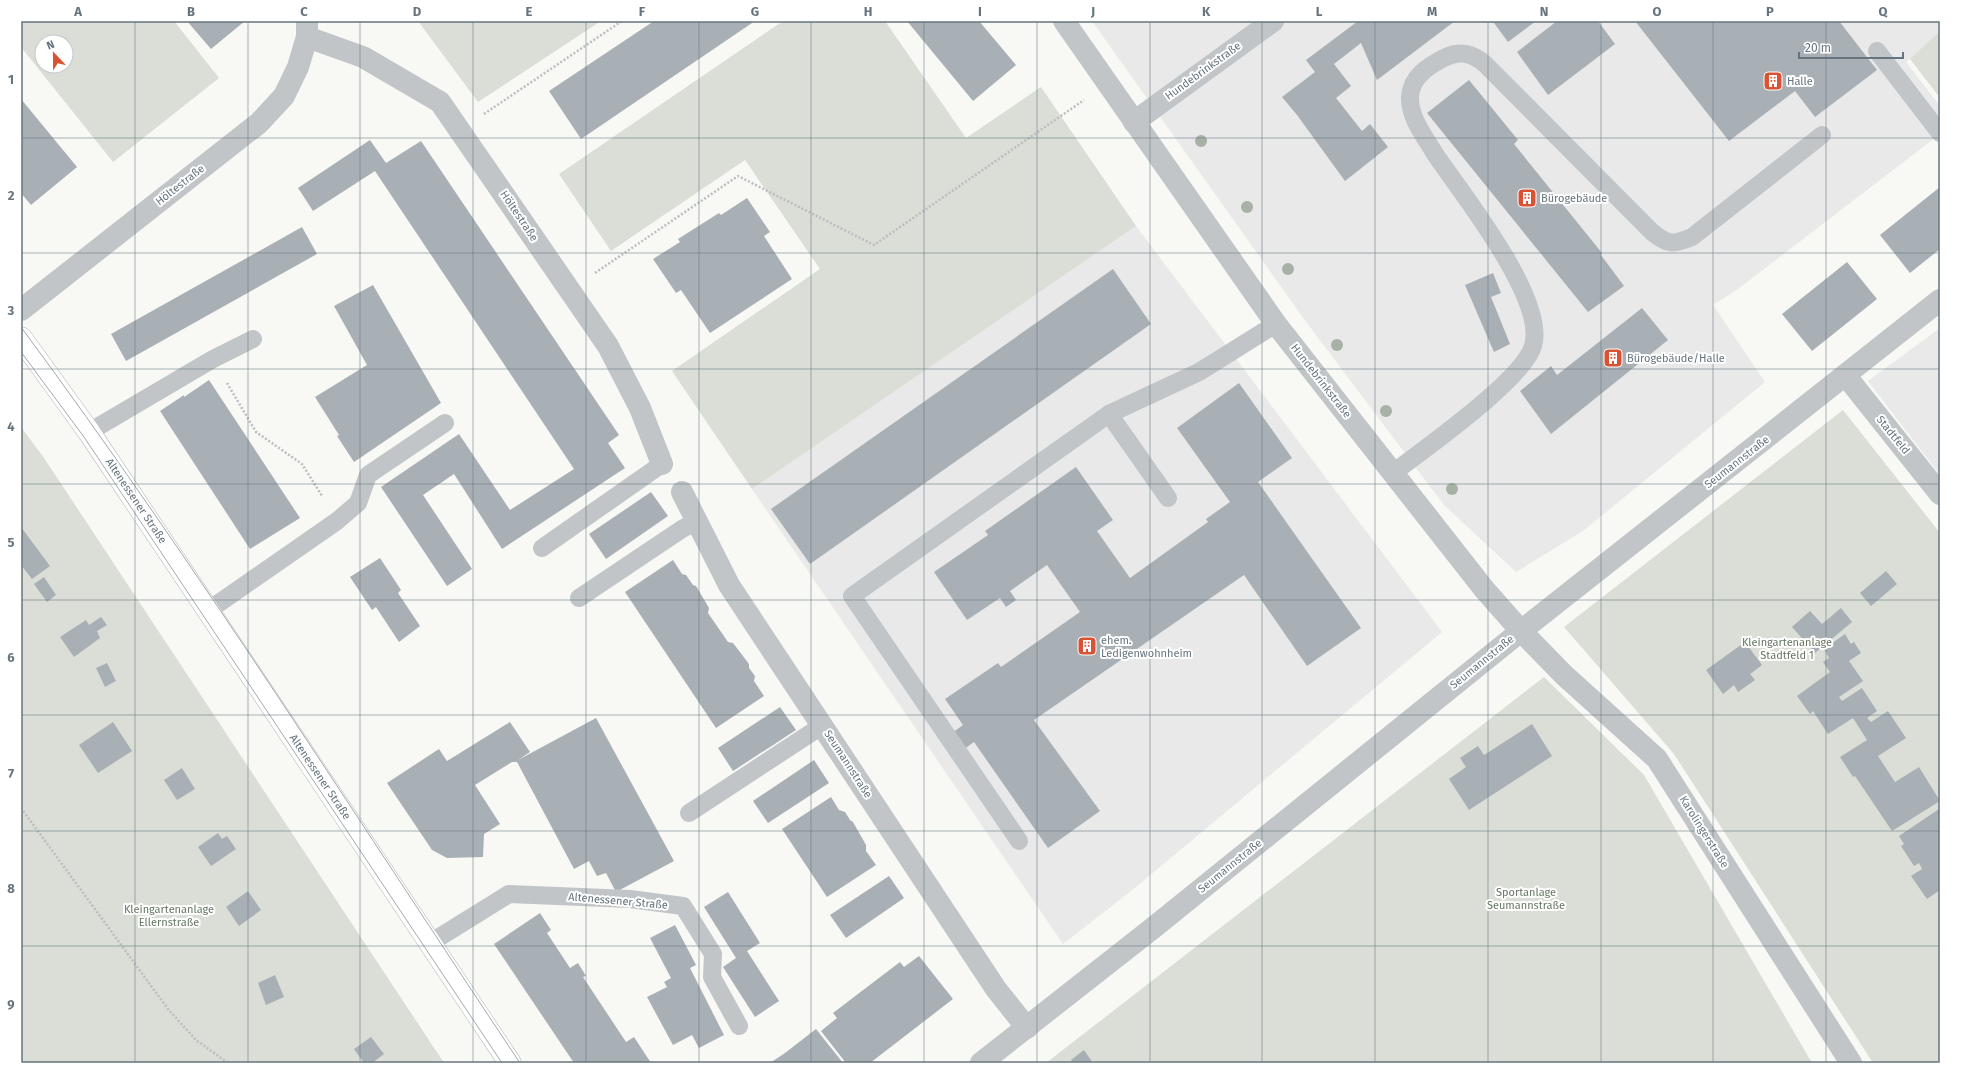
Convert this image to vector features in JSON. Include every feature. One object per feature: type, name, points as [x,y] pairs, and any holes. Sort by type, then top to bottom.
[{"type":"main road","name":"Altenessener Straße","points":[[21,338],[89,432],[510,1063]]},
{"type":"street","name":"Hundebrinkstraße","points":[[1064,21],[1276,324],[1484,589],[1520,631]]},
{"type":"street","name":"Hundebrinkstraße","points":[[1134,122],[1273,21]]},
{"type":"street","name":"Höltestraße","points":[[21,310],[259,123],[284,96],[298,67],[307,29],[363,57],[440,102],[608,346],[640,408],[662,464]]},
{"type":"street","name":"Seumannstraße","points":[[981,1063],[1027,1028],[1520,631],[1846,376],[1940,300]]},
{"type":"street","name":"Stadtfeld","points":[[1846,376],[1940,494]]},
{"type":"street","name":"Seumannstraße","points":[[682,492],[729,585],[996,989],[1027,1028]]},
{"type":"street","name":"Karolingerstraße","points":[[1520,631],[1564,675],[1657,759],[1850,1063]]},
{"type":"lane","points":[[1877,51],[1940,133]]},
{"type":"lane","points":[[1393,473],[1468,415],[1510,378],[1525,362],[1533,346],[1535,331],[1529,303],[1518,279],[1426,140],[1413,115],[1410,97],[1414,83],[1420,74],[1434,63],[1449,55],[1462,52],[1476,56],[1652,232],[1665,242],[1680,242],[1692,237],[1822,135]]},
{"type":"lane","points":[[1019,841],[852,596],[1109,414],[1199,372],[1276,324]]},
{"type":"lane","points":[[89,432],[212,359],[253,339]]},
{"type":"lane","points":[[1109,414],[1168,498]]},
{"type":"lane","points":[[209,610],[337,521],[358,503],[368,475],[445,423]]},
{"type":"lane","points":[[542,548],[662,464]]},
{"type":"lane","points":[[579,598],[682,529],[697,522]]},
{"type":"lane","points":[[689,813],[823,726]]},
{"type":"lane","name":"Altenessener Straße","points":[[430,943],[509,894],[630,899],[683,906],[713,954],[712,977],[739,1026]]},
{"type":"path","points":[[460,129],[622,21]]},
{"type":"path","points":[[569,291],[738,176],[874,245],[1108,84]]},
{"type":"path","points":[[212,359],[256,432],[302,464],[337,521]]},
{"type":"path","points":[[21,808],[168,1009],[196,1040],[228,1063]]},
{"type":"shaded area","points":[[1092,21],[1940,21],[1940,34],[1906,62],[1940,106],[1940,134],[1738,289],[1713,305],[1765,382],[1583,531],[1516,572],[1444,505],[1304,319]]},
{"type":"shaded area","points":[[1136,226],[1442,632],[1131,891],[1063,944],[752,489]]},
{"type":"shaded area","points":[[1940,328],[1940,475],[1868,381]]},
{"type":"green space","points":[[21,21],[174,21],[219,78],[113,162],[43,74],[74,74],[74,34],[34,34],[34,63],[21,47]]},
{"type":"green space","points":[[418,21],[601,21],[478,102]]},
{"type":"green space","points":[[783,21],[885,21],[966,138],[1041,87],[1136,226],[752,489],[672,371],[820,269],[745,160],[611,251],[559,174]]},
{"type":"green space","points":[[1940,31],[1940,98],[1910,59]]},
{"type":"green space","name":"Kleingartenanlage Stadtfeld 1","points":[[1843,410],[1940,533],[1940,1063],[1873,1063],[1674,754],[1564,627]]},
{"type":"green space","name":"Kleingartenanlage Ellernstraße","points":[[21,427],[44,458],[444,1063],[21,1063]]},
{"type":"green space","name":"Sportanlage Seumannstraße","points":[[1544,677],[1644,775],[1812,1063],[1046,1063]]},
{"type":"building","points":[[187,21],[245,21],[211,49]]},
{"type":"building","points":[[654,21],[755,21],[581,139],[549,91]]},
{"type":"building","points":[[907,21],[979,21],[1016,65],[973,101]]},
{"type":"building","points":[[1358,21],[1455,21],[1377,80],[1361,43],[1334,64],[1351,86],[1336,98],[1362,131],[1370,124],[1388,147],[1345,181],[1282,97],[1315,72],[1306,60]]},
{"type":"building","points":[[1495,21],[1536,21],[1508,42],[1494,23]]},
{"type":"building","points":[[1557,21],[1598,21],[1615,44],[1548,95],[1517,52]]},
{"type":"building","name":"Halle","points":[[1635,21],[1839,21],[1877,70],[1815,117],[1795,91],[1729,141]]},
{"type":"building","name":"Bürogebäude","points":[[1469,80],[1518,140],[1514,144],[1602,253],[1601,255],[1624,286],[1588,312],[1427,113]]},
{"type":"building","points":[[21,99],[77,167],[31,205],[21,193]]},
{"type":"building","points":[[370,140],[386,163],[421,141],[619,435],[608,443],[625,468],[502,549],[454,474],[423,495],[472,569],[447,586],[381,487],[459,434],[510,510],[574,469],[375,171],[313,211],[298,188]]},
{"type":"building","points":[[1940,187],[1940,249],[1910,273],[1880,235]]},
{"type":"building","points":[[747,198],[770,232],[764,236],[792,279],[710,333],[681,290],[676,293],[653,259],[680,242],[678,239],[719,213],[721,215]]},
{"type":"building","points":[[302,227],[317,254],[126,361],[111,334]]},
{"type":"building","points":[[1847,262],[1877,299],[1812,351],[1782,314]]},
{"type":"building","points":[[1113,269],[1151,324],[810,564],[771,509]]},
{"type":"building","points":[[1493,273],[1501,293],[1491,297],[1510,344],[1494,352],[1465,285]]},
{"type":"building","points":[[373,285],[441,403],[354,462],[337,436],[339,435],[315,397],[367,365],[334,306]]},
{"type":"building","name":"Bürogebäude/Halle","points":[[1642,308],[1668,340],[1551,434],[1520,391],[1551,366],[1557,375]]},
{"type":"building","points":[[209,380],[300,518],[250,549],[160,411]]},
{"type":"building","name":"ehem. Ledigenwohnheim","points":[[1239,383],[1292,458],[1258,482],[1361,628],[1307,666],[1244,575],[1034,720],[1100,811],[1048,848],[974,742],[963,750],[952,733],[963,725],[945,699],[998,663],[1001,667],[1080,612],[1047,565],[1010,591],[1016,600],[1006,607],[1000,598],[967,620],[934,572],[988,535],[985,531],[1076,467],[1113,520],[1097,531],[1130,578],[1208,522],[1206,519],[1230,502],[1177,428]]},
{"type":"building","points":[[651,492],[668,516],[606,559],[589,534]]},
{"type":"building","points":[[21,527],[50,566],[32,579],[21,565]]},
{"type":"building","points":[[380,558],[401,590],[398,593],[420,626],[399,642],[376,607],[372,610],[350,577]]},
{"type":"building","points":[[673,560],[682,574],[686,575],[693,585],[696,586],[709,608],[708,613],[728,642],[733,643],[749,664],[749,668],[755,676],[754,681],[764,696],[716,728],[625,592]]},
{"type":"building","points":[[1886,571],[1897,584],[1871,606],[1860,593]]},
{"type":"building","points":[[44,577],[56,595],[47,602],[34,584]]},
{"type":"building","points":[[1841,608],[1852,622],[1815,653],[1792,627],[1810,611],[1822,624]]},
{"type":"building","points":[[101,617],[107,625],[97,631],[100,638],[74,657],[60,637],[86,620],[89,625]]},
{"type":"building","points":[[1845,634],[1851,644],[1854,642],[1861,653],[1849,661],[1863,681],[1839,697],[1842,701],[1862,688],[1877,711],[1867,718],[1871,722],[1888,711],[1906,738],[1878,756],[1895,782],[1919,767],[1940,801],[1892,831],[1855,776],[1853,777],[1840,757],[1867,740],[1853,718],[1828,734],[1813,711],[1810,714],[1797,696],[1830,672],[1823,662],[1829,658],[1824,649]]},
{"type":"building","points":[[1745,642],[1762,665],[1750,674],[1755,680],[1738,692],[1734,685],[1723,694],[1706,670]]},
{"type":"building","points":[[107,663],[116,681],[105,687],[96,668]]},
{"type":"building","points":[[780,707],[796,730],[733,771],[718,748]]},
{"type":"building","points":[[596,718],[674,861],[616,892],[606,873],[597,876],[589,861],[574,869],[517,762],[512,762],[475,785],[500,824],[484,834],[483,857],[447,858],[432,850],[387,783],[439,749],[447,761],[510,722],[530,752],[518,760]]},
{"type":"building","points":[[113,722],[132,751],[98,773],[79,745]]},
{"type":"building","points":[[1532,724],[1552,756],[1469,810],[1449,779],[1466,767],[1460,758],[1478,746],[1484,755]]},
{"type":"building","points":[[814,760],[829,783],[768,823],[753,801]]},
{"type":"building","points":[[182,768],[195,789],[177,800],[164,780]]},
{"type":"building","points":[[831,797],[839,810],[845,812],[853,822],[866,845],[866,851],[876,865],[827,897],[782,829]]},
{"type":"building","points":[[1939,809],[1940,890],[1927,899],[1911,876],[1922,869],[1919,863],[1914,866],[1901,846],[1904,844],[1899,836]]},
{"type":"building","points":[[218,833],[222,839],[227,836],[236,849],[211,866],[198,847]]},
{"type":"building","points":[[889,876],[904,898],[846,938],[830,915]]},
{"type":"building","points":[[248,891],[261,910],[239,926],[226,907]]},
{"type":"building","points":[[728,892],[760,943],[747,951],[779,1001],[755,1017],[723,967],[736,958],[704,907]]},
{"type":"building","points":[[540,913],[551,930],[547,933],[570,968],[578,963],[586,976],[583,977],[626,1042],[634,1037],[651,1063],[574,1063],[494,944]]},
{"type":"building","points":[[675,925],[696,965],[690,968],[724,1035],[699,1048],[692,1035],[673,1045],[647,997],[667,987],[664,982],[671,978],[650,938]]},
{"type":"building","points":[[919,956],[953,999],[870,1063],[846,1063],[821,1031],[837,1018],[833,1013],[900,962],[904,967]]},
{"type":"building","points":[[275,975],[284,997],[266,1005],[258,983]]},
{"type":"building","points":[[816,1029],[843,1063],[770,1063],[785,1053]]},
{"type":"building","points":[[371,1037],[384,1054],[372,1063],[364,1063],[354,1049]]},
{"type":"building","points":[[1084,1050],[1093,1063],[1073,1063],[1071,1060]]},
{"type":"tram line","points":[[21,327],[86,417],[213,599],[520,1063]]},
{"type":"tram line","points":[[21,352],[84,437],[502,1063]]},
{"type":"place","name":"Halle","points":[[1773,81]]},
{"type":"place","name":"Bürogebäude","points":[[1527,198]]},
{"type":"place","name":"Bürogebäude/Halle","points":[[1613,358]]},
{"type":"place","name":"ehem. Ledigenwohnheim","points":[[1087,646]]}]
